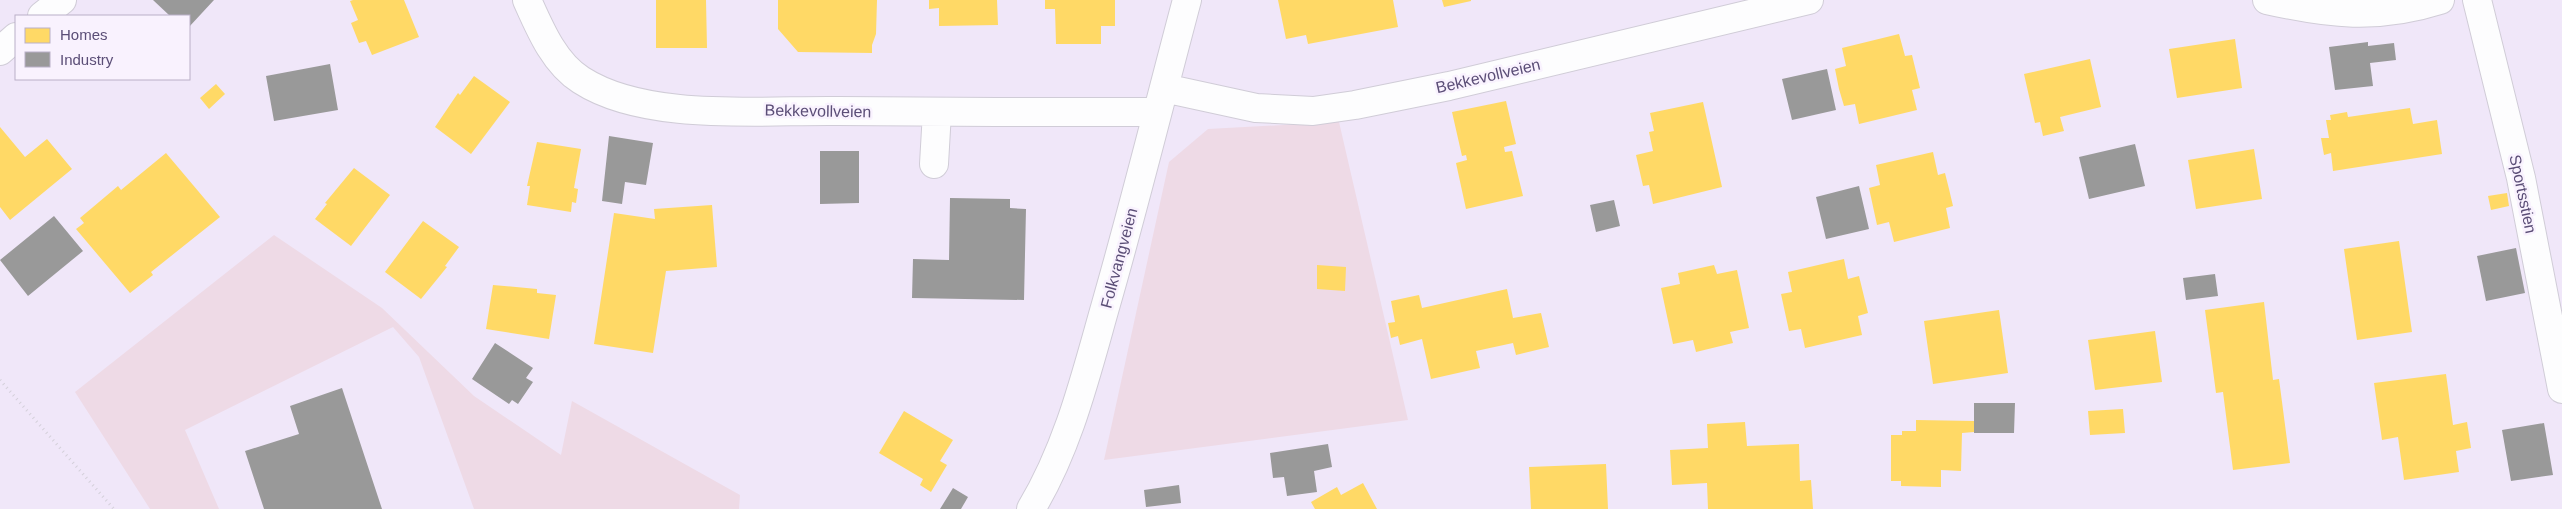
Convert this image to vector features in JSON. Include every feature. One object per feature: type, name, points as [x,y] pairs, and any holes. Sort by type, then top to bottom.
[{"type":"street","points":[[43,15],[62,0]]},
{"type":"street","name":"Bekkevollveien","points":[[527,0],[544,36],[560,62],[580,80],[630,102],[711,110],[937,112],[1161,100],[1313,111],[1355,105],[1448,86],[1809,0]]},
{"type":"street","name":"Folkvangveien","points":[[1031,509],[1048,480],[1071,421],[1128,226],[1187,0]]},
{"type":"street","points":[[2267,0],[2314,9],[2368,15],[2396,11],[2440,0]]},
{"type":"street","name":"Sportsstien","points":[[2477,0],[2521,178],[2562,390]]},
{"type":"street","points":[[0,51],[15,38]]},
{"type":"street","points":[[934,164],[937,112]]},
{"type":"path","points":[[0,380],[114,509]]},
{"type":"shaded area","points":[[0,0],[2562,0],[2562,509],[0,509]]},
{"type":"shaded area","points":[[1339,122],[1408,420],[1104,460],[1169,162],[1208,129]]},
{"type":"shaded area","points":[[274,235],[382,308],[474,396],[561,455],[572,401],[740,495],[739,509],[474,509],[419,357],[393,327],[185,430],[219,509],[150,509],[75,392]]},
{"type":"building: Homes","points":[[404,0],[419,37],[372,55],[366,41],[359,43],[351,23],[358,20],[350,1]]},
{"type":"building: Homes","points":[[656,0],[706,0],[707,48],[656,48]]},
{"type":"building: Homes","points":[[778,0],[877,0],[876,34],[872,45],[872,53],[798,52],[778,29]]},
{"type":"building: Homes","points":[[929,0],[997,0],[998,25],[939,26],[939,8],[929,9]]},
{"type":"building: Homes","points":[[1045,0],[1115,0],[1115,26],[1101,26],[1101,44],[1056,44],[1055,9],[1045,9]]},
{"type":"building: Homes","points":[[1278,0],[1393,0],[1398,27],[1308,44],[1306,35],[1286,39]]},
{"type":"building: Homes","points":[[1442,0],[1471,0],[1471,1],[1444,7]]},
{"type":"building: Homes","points":[[1899,34],[1905,56],[1912,55],[1920,88],[1912,90],[1917,110],[1859,124],[1855,104],[1844,106],[1839,89],[1835,69],[1846,66],[1842,48]]},
{"type":"building: Homes","points":[[2235,39],[2242,88],[2177,98],[2169,49]]},
{"type":"building: Homes","points":[[2090,59],[2101,107],[2060,117],[2064,131],[2043,136],[2040,122],[2035,123],[2024,74]]},
{"type":"building: Homes","points":[[474,76],[510,102],[471,154],[435,127],[458,93],[460,95]]},
{"type":"building: Homes","points":[[216,84],[225,94],[209,109],[200,98]]},
{"type":"building: Homes","points":[[1506,101],[1516,144],[1504,147],[1505,152],[1512,151],[1523,196],[1466,209],[1456,163],[1467,160],[1466,155],[1462,156],[1452,112]]},
{"type":"building: Homes","points":[[1703,102],[1722,187],[1653,204],[1649,185],[1643,186],[1636,155],[1653,151],[1649,132],[1654,131],[1650,113]]},
{"type":"building: Homes","points":[[2410,108],[2413,124],[2437,120],[2442,154],[2333,171],[2331,153],[2324,155],[2321,138],[2329,138],[2326,120],[2331,120],[2330,115],[2347,112],[2348,117]]},
{"type":"building: Homes","points":[[0,127],[25,157],[47,139],[72,169],[10,220],[0,207]]},
{"type":"building: Homes","points":[[537,142],[581,149],[574,188],[578,189],[576,203],[572,202],[571,212],[527,205],[530,186],[527,186]]},
{"type":"building: Homes","points":[[2254,149],[2262,199],[2196,209],[2188,160]]},
{"type":"building: Homes","points":[[1933,152],[1938,175],[1945,173],[1953,206],[1946,208],[1950,228],[1894,242],[1889,222],[1877,225],[1869,188],[1880,185],[1876,165]]},
{"type":"building: Homes","points":[[166,153],[220,217],[151,272],[153,275],[130,293],[76,229],[84,223],[80,218],[118,186],[121,190]]},
{"type":"building: Homes","points":[[354,168],[390,195],[351,246],[315,219],[327,204],[325,203]]},
{"type":"building: Homes","points":[[2507,193],[2509,206],[2491,210],[2488,196]]},
{"type":"building: Homes","points":[[712,205],[717,267],[666,271],[653,353],[594,344],[614,213],[655,219],[654,209]]},
{"type":"building: Homes","points":[[423,221],[459,247],[445,266],[447,267],[421,299],[385,272]]},
{"type":"building: Homes","points":[[2399,241],[2412,332],[2357,340],[2344,249]]},
{"type":"building: Homes","points":[[1844,259],[1848,279],[1859,276],[1868,313],[1858,316],[1862,335],[1805,348],[1801,329],[1789,331],[1781,294],[1792,292],[1788,272]]},
{"type":"building: Homes","points":[[1317,265],[1346,267],[1345,291],[1317,289]]},
{"type":"building: Homes","points":[[1714,265],[1717,274],[1737,270],[1749,328],[1730,332],[1733,343],[1696,352],[1693,340],[1673,344],[1661,288],[1680,284],[1678,273]]},
{"type":"building: Homes","points":[[493,285],[537,289],[537,293],[556,295],[549,339],[486,329]]},
{"type":"building: Homes","points":[[1507,289],[1513,318],[1541,313],[1549,347],[1516,355],[1513,343],[1476,351],[1480,368],[1431,379],[1422,339],[1400,345],[1398,336],[1391,338],[1388,323],[1395,322],[1391,301],[1419,295],[1422,308]]},
{"type":"building: Homes","points":[[2264,302],[2273,380],[2279,379],[2290,463],[2233,470],[2223,392],[2216,393],[2205,310]]},
{"type":"building: Homes","points":[[1999,310],[2008,373],[1933,384],[1924,321]]},
{"type":"building: Homes","points":[[2155,331],[2162,382],[2095,390],[2088,340]]},
{"type":"building: Homes","points":[[2446,374],[2453,425],[2467,422],[2471,448],[2456,451],[2459,472],[2404,480],[2398,437],[2382,440],[2374,383]]},
{"type":"building: Homes","points":[[2123,409],[2125,433],[2090,435],[2088,411]]},
{"type":"building: Homes","points":[[904,411],[953,440],[940,461],[947,465],[931,492],[920,485],[923,479],[879,453]]},
{"type":"building: Homes","points":[[1916,420],[1974,421],[1974,432],[1962,433],[1961,471],[1941,470],[1941,487],[1901,486],[1901,481],[1891,481],[1891,435],[1902,435],[1902,431],[1916,431]]},
{"type":"building: Homes","points":[[1745,422],[1747,446],[1799,444],[1800,481],[1811,480],[1813,509],[1708,509],[1707,483],[1672,485],[1670,450],[1708,448],[1707,424]]},
{"type":"building: Homes","points":[[1606,464],[1608,509],[1531,509],[1529,467]]},
{"type":"building: Homes","points":[[1363,483],[1377,509],[1315,509],[1311,502],[1337,487],[1341,495]]},
{"type":"building: Industry","points":[[153,0],[214,0],[190,26],[190,15],[169,15]]},
{"type":"building: Industry","points":[[2368,42],[2368,46],[2394,43],[2396,60],[2370,63],[2373,86],[2335,90],[2329,47]]},
{"type":"building: Industry","points":[[330,64],[338,110],[274,121],[266,76]]},
{"type":"building: Industry","points":[[1827,69],[1836,110],[1792,120],[1782,79]]},
{"type":"building: Industry","points":[[609,136],[653,143],[646,185],[625,182],[622,204],[602,201]]},
{"type":"building: Industry","points":[[2135,144],[2145,186],[2089,199],[2079,157]]},
{"type":"building: Industry","points":[[820,151],[859,151],[859,203],[820,204]]},
{"type":"building: Industry","points":[[1859,186],[1869,229],[1826,239],[1816,197]]},
{"type":"building: Industry","points":[[950,198],[1010,199],[1010,208],[1026,209],[1024,300],[912,298],[913,259],[949,260]]},
{"type":"building: Industry","points":[[1614,200],[1620,226],[1596,232],[1590,205]]},
{"type":"building: Industry","points":[[54,216],[83,251],[28,296],[0,260]]},
{"type":"building: Industry","points":[[2516,248],[2525,293],[2486,301],[2477,256]]},
{"type":"building: Industry","points":[[2215,274],[2218,296],[2186,300],[2183,278]]},
{"type":"building: Industry","points":[[495,343],[533,368],[526,378],[533,382],[518,404],[512,400],[509,404],[472,379]]},
{"type":"building: Industry","points":[[342,388],[382,509],[264,509],[245,451],[299,434],[290,406]]},
{"type":"building: Industry","points":[[1974,403],[2015,403],[2014,433],[1974,433]]},
{"type":"building: Industry","points":[[2544,423],[2553,475],[2511,481],[2502,430]]},
{"type":"building: Industry","points":[[1328,444],[1332,467],[1314,471],[1317,492],[1287,496],[1284,477],[1273,478],[1270,453]]},
{"type":"building: Industry","points":[[1179,485],[1181,503],[1146,507],[1144,490]]},
{"type":"building: Industry","points":[[953,488],[968,497],[961,509],[940,509]]}]
